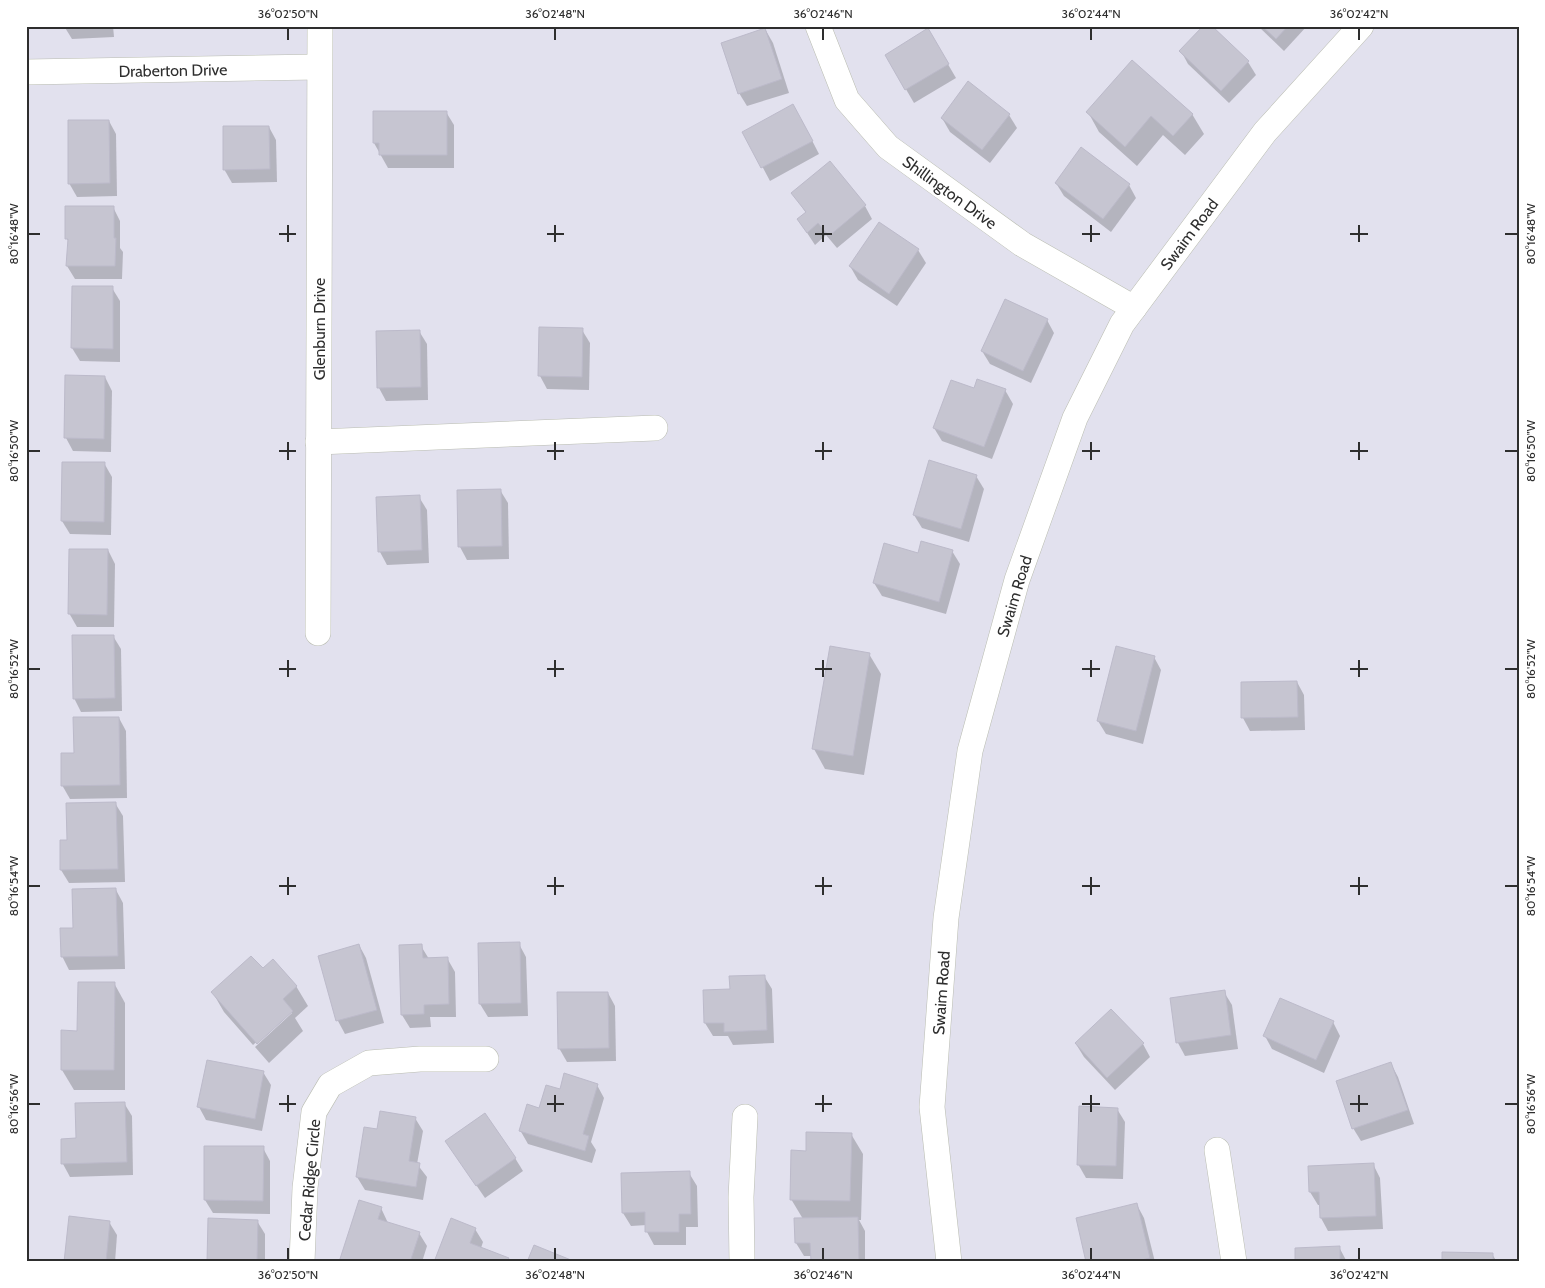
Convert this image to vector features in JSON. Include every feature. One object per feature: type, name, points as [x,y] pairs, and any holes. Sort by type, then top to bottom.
[{"type":"street","name":"Glenburn Drive","points":[[318,632],[320,26]]},
{"type":"street","name":"Shillington Drive","points":[[818,26],[846,100],[888,147],[1022,244],[1134,308]]},
{"type":"street","name":"Swaim Road","points":[[949,1262],[932,1107],[946,918],[970,751],[1017,580],[1075,418],[1122,324],[1265,132],[1361,26]]},
{"type":"street","name":"Draberton Drive","points":[[26,72],[319,67]]},
{"type":"street","points":[[318,442],[655,428]]},
{"type":"street","name":"Cedar Ridge Circle","points":[[302,1262],[305,1188],[314,1112],[330,1085],[369,1063],[420,1059],[486,1059]]},
{"type":"street","points":[[742,1262],[741,1197],[745,1117]]},
{"type":"street","points":[[1217,1150],[1234,1262]]},
{"type":"building","points":[[1203,26],[1212,26],[1249,61],[1221,91],[1179,51]]},
{"type":"building","points":[[1262,26],[1288,26],[1276,39]]},
{"type":"building","points":[[765,28],[782,79],[738,94],[721,43]]},
{"type":"building","points":[[928,28],[949,64],[905,90],[885,55]]},
{"type":"building","points":[[1132,60],[1193,114],[1173,136],[1151,116],[1125,147],[1086,112]]},
{"type":"building","points":[[968,81],[1010,114],[982,150],[941,118]]},
{"type":"building","points":[[793,104],[813,141],[761,168],[742,132]]},
{"type":"building","points":[[373,111],[447,111],[447,155],[379,155],[379,143],[373,143]]},
{"type":"building","points":[[68,120],[109,120],[110,183],[68,184]]},
{"type":"building","points":[[223,126],[269,126],[270,169],[223,170]]},
{"type":"building","points":[[1081,147],[1130,184],[1103,219],[1055,183]]},
{"type":"building","points":[[830,161],[866,205],[829,236],[818,223],[807,233],[797,219],[806,212],[791,193]]},
{"type":"building","points":[[65,206],[114,206],[115,266],[66,266],[68,239],[65,239]]},
{"type":"building","points":[[879,222],[919,249],[889,294],[849,266]]},
{"type":"building","points":[[72,286],[113,286],[113,349],[71,348]]},
{"type":"building","points":[[1005,299],[1048,319],[1023,371],[981,351]]},
{"type":"building","points":[[539,327],[583,328],[582,377],[538,376]]},
{"type":"building","points":[[420,330],[421,387],[377,388],[376,331]]},
{"type":"building","points":[[65,375],[105,376],[104,439],[64,438]]},
{"type":"building","points":[[977,379],[1006,389],[984,447],[933,428],[951,380],[974,388]]},
{"type":"building","points":[[929,460],[977,475],[961,529],[913,515]]},
{"type":"building","points":[[62,462],[105,462],[104,522],[61,521]]},
{"type":"building","points":[[501,489],[502,546],[458,547],[457,490]]},
{"type":"building","points":[[420,495],[422,550],[378,552],[376,497]]},
{"type":"building","points":[[921,541],[953,550],[939,602],[873,583],[884,543],[918,553]]},
{"type":"building","points":[[69,549],[108,549],[107,615],[68,614]]},
{"type":"building","points":[[72,635],[114,635],[115,698],[73,699]]},
{"type":"building","points":[[830,646],[870,653],[853,756],[812,749]]},
{"type":"building","points":[[1116,646],[1155,656],[1136,731],[1097,721]]},
{"type":"building","points":[[1297,681],[1298,717],[1241,718],[1241,682]]},
{"type":"building","points":[[73,717],[119,717],[120,785],[61,786],[61,753],[74,753]]},
{"type":"building","points":[[116,802],[118,869],[60,870],[60,840],[67,840],[66,803]]},
{"type":"building","points":[[116,888],[118,956],[61,957],[60,928],[73,928],[72,889]]},
{"type":"building","points":[[520,942],[521,1003],[479,1004],[478,943]]},
{"type":"building","points":[[359,944],[377,1010],[336,1021],[318,956]]},
{"type":"building","points":[[422,944],[423,958],[448,957],[449,1004],[424,1005],[424,1014],[401,1015],[399,945]]},
{"type":"building","points":[[251,956],[263,968],[273,959],[297,986],[283,999],[293,1011],[257,1044],[211,992]]},
{"type":"building","points":[[765,975],[767,1030],[724,1032],[724,1023],[704,1023],[703,990],[730,989],[729,976]]},
{"type":"building","points":[[78,982],[115,982],[114,1070],[61,1070],[61,1030],[77,1031]]},
{"type":"building","points":[[1225,990],[1231,1035],[1176,1043],[1170,998]]},
{"type":"building","points":[[557,992],[608,992],[609,1048],[558,1049]]},
{"type":"building","points":[[1280,998],[1334,1021],[1316,1060],[1263,1036]]},
{"type":"building","points":[[1111,1009],[1144,1043],[1107,1078],[1075,1043]]},
{"type":"building","points":[[207,1060],[264,1071],[255,1119],[197,1107]]},
{"type":"building","points":[[1391,1062],[1408,1110],[1352,1129],[1336,1081]]},
{"type":"building","points":[[564,1073],[598,1084],[583,1134],[589,1136],[585,1151],[519,1131],[527,1104],[539,1108],[546,1085],[560,1089]]},
{"type":"building","points":[[125,1102],[127,1162],[61,1164],[61,1139],[76,1138],[75,1103]]},
{"type":"building","points":[[1079,1106],[1118,1108],[1116,1166],[1077,1165]]},
{"type":"building","points":[[380,1111],[416,1117],[409,1161],[420,1163],[416,1187],[356,1177],[364,1127],[377,1129]]},
{"type":"building","points":[[485,1113],[516,1158],[476,1186],[445,1141]]},
{"type":"building","points":[[806,1132],[852,1133],[850,1201],[790,1200],[791,1150],[806,1151]]},
{"type":"building","points":[[204,1146],[264,1146],[263,1201],[204,1200]]},
{"type":"building","points":[[1374,1163],[1376,1216],[1320,1218],[1319,1192],[1309,1192],[1308,1166]]},
{"type":"building","points":[[690,1171],[691,1214],[679,1214],[679,1232],[645,1232],[645,1212],[622,1213],[621,1173]]},
{"type":"building","points":[[359,1200],[382,1207],[378,1219],[420,1232],[410,1262],[339,1262]]},
{"type":"building","points":[[1137,1203],[1150,1258],[1133,1262],[1086,1262],[1076,1218]]},
{"type":"building","points":[[69,1216],[110,1221],[106,1262],[64,1262]]},
{"type":"building","points":[[858,1217],[859,1262],[811,1262],[810,1243],[795,1243],[794,1218]]},
{"type":"building","points":[[208,1218],[258,1220],[257,1262],[207,1262]]},
{"type":"building","points":[[451,1218],[476,1228],[470,1243],[509,1258],[507,1262],[434,1262]]},
{"type":"building","points":[[534,1245],[571,1260],[571,1262],[527,1262]]},
{"type":"building","points":[[1340,1246],[1340,1262],[1295,1262],[1295,1248]]},
{"type":"building","points":[[1442,1252],[1493,1253],[1493,1262],[1442,1262]]}]
